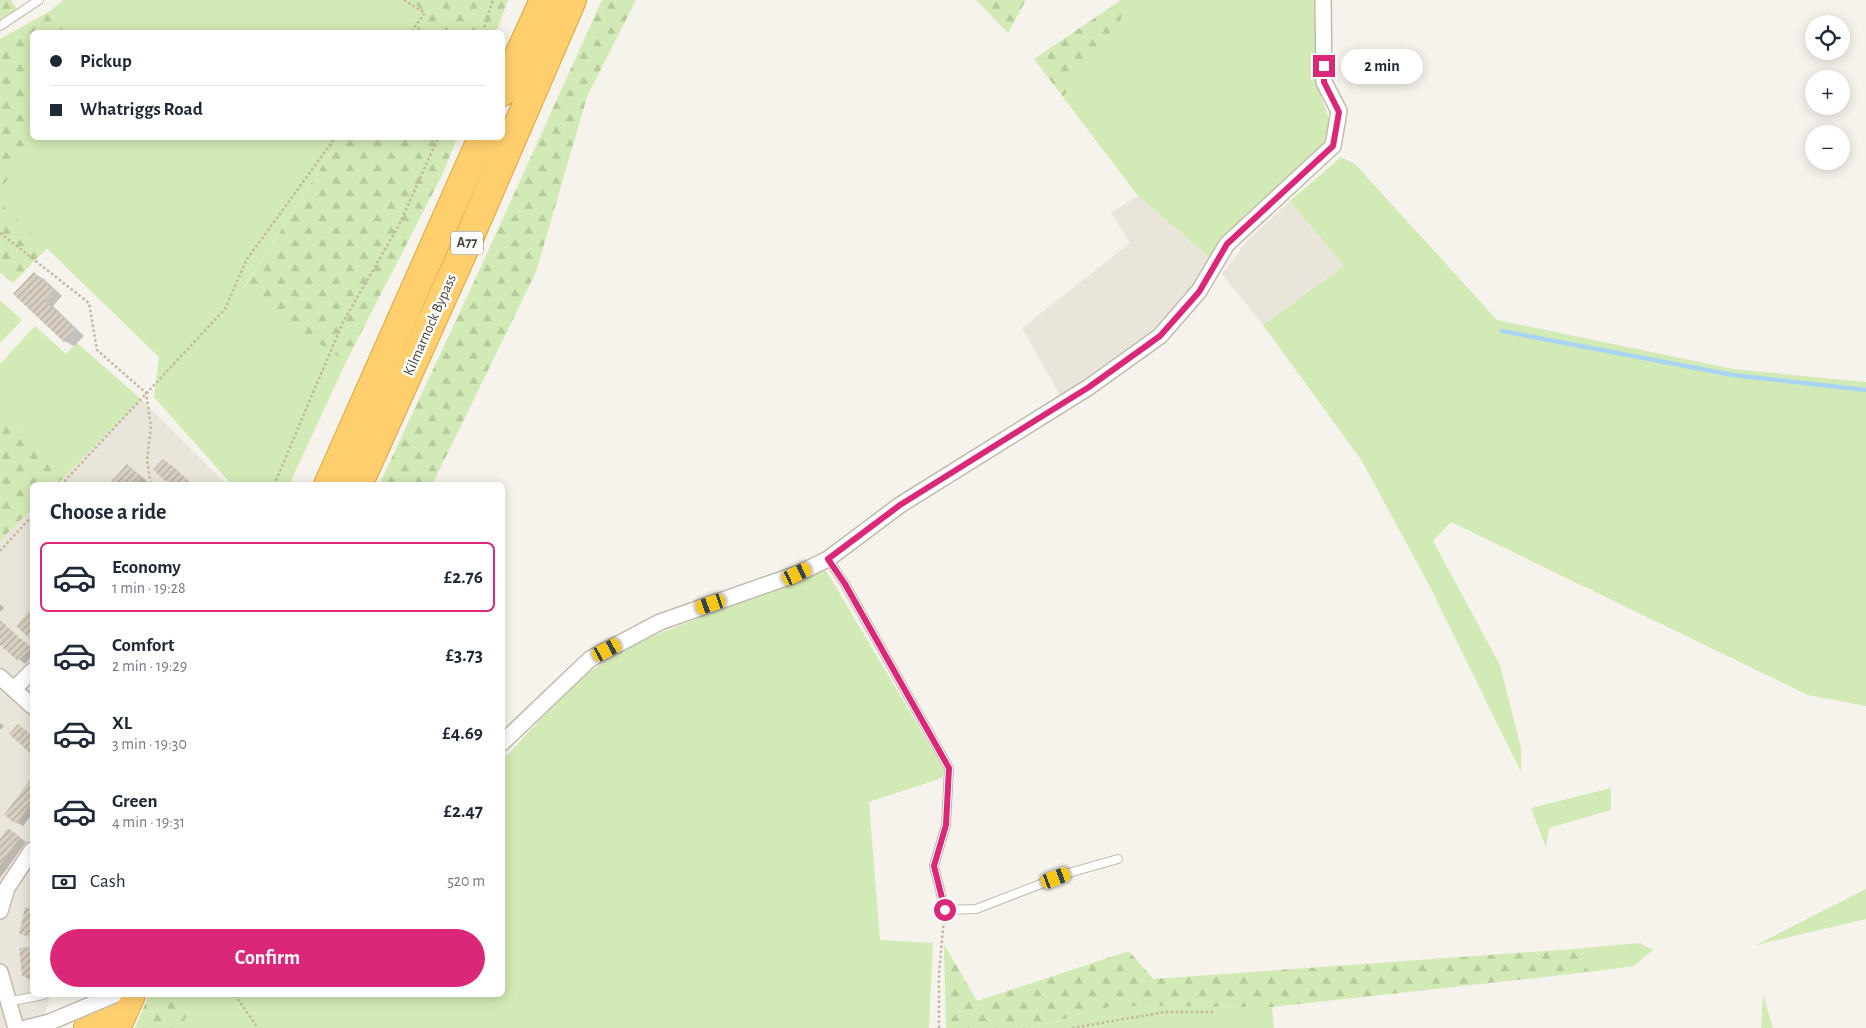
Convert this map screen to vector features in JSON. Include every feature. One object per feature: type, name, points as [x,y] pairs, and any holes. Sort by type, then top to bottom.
[{"type":"highway","points":[[505,62],[529,0]]},
{"type":"highway","points":[[505,85],[544,0]]},
{"type":"highway","name":"Kilmarnock Bypass","points":[[359,482],[467,243],[572,0]]},
{"type":"highway","name":"A77","points":[[467,243],[592,0]]},
{"type":"highway","name":"A77","points":[[447,216],[476,140]]},
{"type":"highway","name":"Kilmarnock Bypass","points":[[329,482],[481,140]]},
{"type":"highway","points":[[88,1028],[102,997]]},
{"type":"highway","points":[[116,1028],[130,997]]},
{"type":"street","points":[[505,740],[590,659],[660,622],[797,574],[828,559],[900,505],[1089,387],[1160,336],[1199,292],[1227,244],[1333,146],[1339,112],[1324,82],[1323,0]]},
{"type":"street","points":[[14,690],[30,673]]},
{"type":"street","points":[[0,677],[30,704]]},
{"type":"street","points":[[0,911],[7,888],[30,853]]},
{"type":"street","points":[[0,972],[7,1002],[16,1028]]},
{"type":"street","points":[[26,1028],[50,1022],[109,997]]},
{"type":"lane","points":[[0,26],[38,0]]},
{"type":"lane","points":[[828,559],[845,584],[949,768],[946,825],[934,866],[945,910],[976,909],[1072,872],[1118,859]]},
{"type":"lane","points":[[7,1002],[33,997]]},
{"type":"path","points":[[404,0],[425,13],[412,30]]},
{"type":"path","points":[[484,30],[493,0]]},
{"type":"path","points":[[64,482],[224,309],[247,258],[334,140]]},
{"type":"path","points":[[275,482],[343,322],[399,226],[437,140]]},
{"type":"path","points":[[0,233],[89,303],[97,350],[146,393],[151,426],[146,460],[150,482]]},
{"type":"path","points":[[0,551],[2,546],[30,518]]},
{"type":"path","points":[[939,1028],[939,972],[945,910]]},
{"type":"path","points":[[236,997],[258,1028]]},
{"type":"path","points":[[1072,1028],[1165,1012],[1216,1012]]},
{"type":"shaded area","points":[[1138,196],[1209,257],[1187,294],[1153,332],[1061,397],[1022,328],[1130,243],[1111,213]]},
{"type":"shaded area","points":[[1290,201],[1344,266],[1263,325],[1222,274],[1247,241]]},
{"type":"shaded area","points":[[141,399],[224,482],[59,482]]},
{"type":"shaded area","points":[[30,511],[30,997],[50,997],[41,1028],[0,1028],[0,541]]},
{"type":"green space","points":[[0,0],[11,0],[17,9],[0,20]]},
{"type":"green space","points":[[63,0],[407,0],[420,8],[406,30],[64,30],[50,11]]},
{"type":"green space","points":[[407,0],[508,0],[497,30],[406,30],[420,8]]},
{"type":"green space","points":[[602,0],[636,0],[587,97],[536,272],[433,482],[380,482],[480,269]]},
{"type":"green space","points":[[976,0],[1026,0],[1008,33]]},
{"type":"green space","points":[[1121,0],[1135,0],[1063,97],[1034,59]]},
{"type":"green space","points":[[1135,0],[1315,0],[1319,90],[1331,125],[1323,145],[1209,257],[1138,196],[1063,97]]},
{"type":"green space","points":[[50,11],[64,30],[30,30],[30,140],[36,140],[0,190],[0,39]]},
{"type":"green space","points":[[36,140],[339,140],[242,290],[346,362],[290,482],[229,482],[154,397],[159,357],[0,203],[0,190]]},
{"type":"green space","points":[[339,140],[456,140],[443,173],[346,362],[242,291]]},
{"type":"green space","points":[[1341,157],[1355,164],[1497,320],[1733,369],[1866,382],[1866,706],[1808,695],[1451,522],[1433,541],[1500,665],[1521,748],[1521,772],[1428,583],[1362,461],[1263,325],[1344,266],[1290,201]]},
{"type":"green space","points":[[0,203],[47,248],[13,283],[0,273]]},
{"type":"green space","points":[[0,300],[22,320],[0,343]]},
{"type":"green space","points":[[35,326],[66,354],[77,343],[141,399],[71,470],[9,418],[0,416],[0,364]]},
{"type":"green space","points":[[0,416],[9,418],[71,470],[59,482],[30,482],[30,511],[0,541]]},
{"type":"green space","points":[[825,569],[944,769],[942,778],[869,802],[880,940],[933,943],[929,1028],[180,1028],[189,1012],[189,997],[505,997],[505,758],[577,679],[640,641]]},
{"type":"green space","points":[[1611,788],[1611,810],[1549,828],[1546,848],[1531,808]]},
{"type":"green space","points":[[1866,889],[1866,919],[1756,945]]},
{"type":"green space","points":[[1640,943],[1653,950],[1634,966],[1589,972],[1573,949]]},
{"type":"green space","points":[[944,944],[977,1001],[1129,951],[1153,979],[1573,949],[1589,972],[1272,1007],[1112,1006],[1030,1028],[946,1028]]},
{"type":"green space","points":[[1763,994],[1773,1028],[1761,1028]]},
{"type":"green space","points":[[148,997],[189,997],[189,1012],[180,1028],[135,1028]]},
{"type":"green space","points":[[1112,1006],[1272,1007],[1274,1028],[1030,1028]]},
{"type":"building","points":[[34,272],[53,290],[44,300],[75,329],[64,342],[13,294]]},
{"type":"building","points":[[163,459],[190,482],[167,482],[153,470]]},
{"type":"building","points":[[127,464],[141,477],[136,482],[111,482]]},
{"type":"building","points":[[30,610],[29,638],[16,626]]},
{"type":"building","points":[[0,620],[30,649],[18,661],[0,645]]},
{"type":"building","points":[[18,724],[30,734],[30,753],[9,734]]},
{"type":"building","points":[[30,780],[30,805],[16,824],[4,815]]},
{"type":"building","points":[[8,828],[20,837],[0,866],[0,839]]},
{"type":"building","points":[[25,907],[30,908],[30,937],[19,934]]},
{"type":"building","points":[[30,947],[30,975],[22,976],[19,948]]},
{"type":"waterway","points":[[1502,331],[1733,375],[1866,390]]},
{"type":"route","points":[[945,910],[934,866],[946,825],[949,768],[845,584],[828,559],[900,505],[1089,387],[1160,336],[1199,292],[1227,244],[1333,146],[1339,112],[1324,82],[1324,66]]}]
